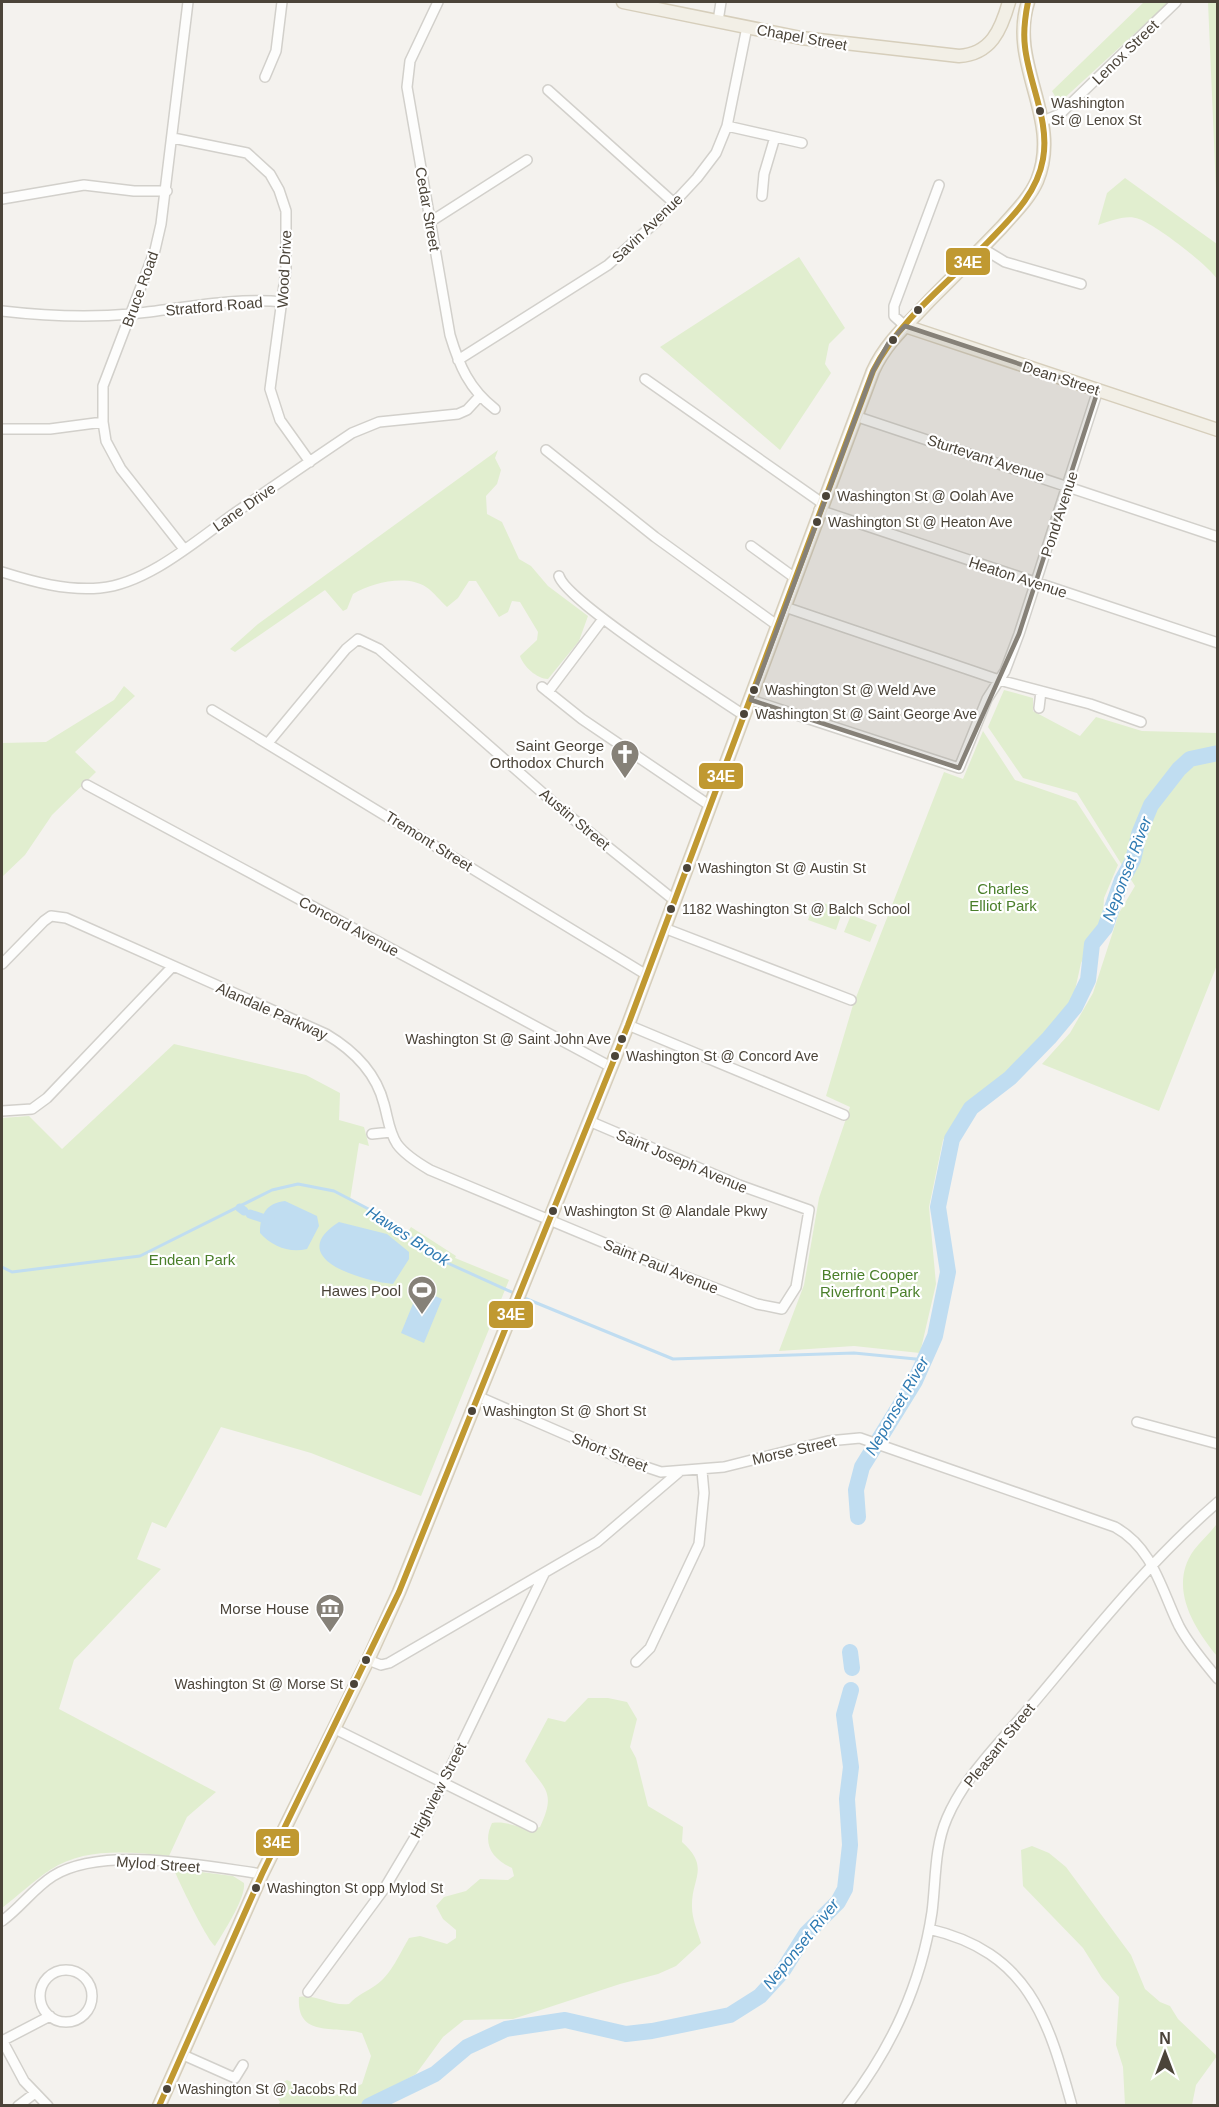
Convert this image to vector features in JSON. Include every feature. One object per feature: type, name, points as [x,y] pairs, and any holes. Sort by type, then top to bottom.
[{"type":"main road","name":"Chapel Street","points":[[624,2],[834,43],[949,55],[968,55],[982,51],[998,32],[1009,2]]},
{"type":"main road","points":[[159,2106],[262,1874],[368,1660],[549,1222],[628,1025],[645,974],[745,716],[821,506],[878,359],[905,326],[1020,206],[1037,180],[1045,147],[1043,121],[1023,50],[1024,19],[1028,2]]},
{"type":"main road","name":"Dean Street","points":[[905,326],[1218,430]]},
{"type":"street","name":"Bruce Road","points":[[184,549],[121,469],[106,441],[103,422],[103,386],[155,250],[167,191],[188,2]]},
{"type":"street","points":[[265,76],[276,51],[282,2]]},
{"type":"street","name":"Cedar Street","points":[[438,2],[410,61],[406,77],[448,325],[458,360],[479,397],[495,409]]},
{"type":"street","points":[[718,21],[721,2]]},
{"type":"street","name":"Lenox Street","points":[[1043,121],[1060,114],[1176,2]]},
{"type":"street","name":"Savin Avenue","points":[[458,360],[608,265],[633,244],[674,203],[716,153],[727,126],[747,27]]},
{"type":"street","points":[[548,90],[674,203]]},
{"type":"street","points":[[727,126],[802,143]]},
{"type":"street","points":[[762,196],[764,174],[775,137]]},
{"type":"street","name":"Wood Drive","points":[[173,138],[247,153],[270,174],[286,211],[287,252],[283,302],[270,389],[280,420],[309,462]]},
{"type":"street","points":[[430,222],[527,160]]},
{"type":"street","points":[[905,326],[894,316],[894,306],[939,185]]},
{"type":"street","points":[[2,199],[84,186],[134,191],[167,191]]},
{"type":"street","points":[[982,248],[1005,262],[1081,284]]},
{"type":"street","name":"Stratford Road","points":[[2,311],[57,317],[130,314],[226,304],[283,302]]},
{"type":"street","name":"Heaton Avenue","points":[[645,379],[821,506],[1036,583],[1218,643]]},
{"type":"street","name":"Pond Avenue","points":[[751,700],[959,768],[987,699],[1012,652],[1098,390]]},
{"type":"street","name":"Lane Drive","points":[[2,572],[39,584],[101,588],[128,583],[184,549],[352,434],[379,422],[458,414],[466,410],[479,397]]},
{"type":"street","name":"Sturtevant Avenue","points":[[855,416],[1068,485],[1218,537]]},
{"type":"street","points":[[2,429],[50,429],[103,422]]},
{"type":"street","points":[[546,450],[655,537],[778,626]]},
{"type":"street","points":[[751,546],[795,578]]},
{"type":"street","points":[[559,576],[565,588],[603,619],[745,716]]},
{"type":"street","points":[[785,607],[999,680],[1141,722]]},
{"type":"street","points":[[603,619],[545,690],[582,719],[709,805]]},
{"type":"street","name":"Austin Street","points":[[268,743],[346,649],[358,639],[368,642],[562,810],[674,900]]},
{"type":"street","points":[[1038,708],[1041,691]]},
{"type":"street","name":"Tremont Street","points":[[212,710],[645,974]]},
{"type":"street","name":"Concord Avenue","points":[[87,786],[611,1067]]},
{"type":"street","name":"Alandale Parkway","points":[[2,964],[44,921],[51,916],[61,916],[344,1044],[368,1068],[375,1081],[391,1132],[404,1152],[430,1170],[549,1222]]},
{"type":"street","points":[[664,928],[851,1000]]},
{"type":"street","points":[[2,1112],[32,1109],[47,1098],[173,966]]},
{"type":"street","points":[[628,1025],[775,1084],[844,1115]]},
{"type":"street","name":"Saint Joseph Avenue","points":[[590,1121],[728,1180],[809,1210],[796,1287],[782,1309],[774,1309]]},
{"type":"street","points":[[372,1134],[391,1132]]},
{"type":"street","name":"Saint Paul Avenue","points":[[549,1222],[774,1309]]},
{"type":"street","name":"Short Street","points":[[477,1396],[644,1467],[679,1472]]},
{"type":"street","points":[[1137,1422],[1218,1444]]},
{"type":"street","name":"Morse Street","points":[[679,1472],[702,1471],[828,1441],[868,1439],[1115,1527],[1136,1540],[1153,1566],[1183,1633],[1218,1679]]},
{"type":"street","points":[[636,1662],[650,1648],[699,1544],[704,1493],[702,1471]]},
{"type":"street","points":[[368,1660],[381,1665],[389,1663],[544,1574],[611,1533],[679,1472]]},
{"type":"street","name":"Pleasant Street","points":[[847,2106],[872,2074],[900,2023],[918,1972],[929,1929],[938,1855],[946,1820],[966,1782],[1102,1621],[1153,1566],[1218,1502]]},
{"type":"street","name":"Highview Street","points":[[308,1992],[394,1874],[424,1822],[544,1574]]},
{"type":"street","points":[[335,1729],[532,1827]]},
{"type":"street","name":"Mylod Street","points":[[2,1921],[54,1875],[99,1861],[168,1863],[262,1874]]},
{"type":"street","points":[[929,1929],[947,1933],[979,1948],[1020,1980],[1045,2019],[1072,2106]]},
{"type":"street","points":[[48,2106],[12,2063],[2,2040],[50,2016],[66,2022],[83,2016],[92,2001],[90,1984],[84,1976],[69,1970],[60,1971],[46,1979],[40,1994],[44,2010],[50,2016]]},
{"type":"street","points":[[181,2054],[235,2078],[243,2065]]},
{"type":"street","points":[[18,2106],[35,2093]]},
{"type":"highlighted area","points":[[905,326],[1098,390],[1019,634],[959,768],[751,700],[873,371],[889,342]]},
{"type":"green space","points":[[1144,2],[1169,2],[1059,103],[1052,91]]},
{"type":"green space","points":[[1208,2],[1218,2],[1217,213]]},
{"type":"green space","points":[[1125,178],[1217,244],[1217,279],[1181,246],[1139,219],[1124,218],[1098,225],[1107,193]]},
{"type":"green space","points":[[799,257],[845,328],[829,344],[825,364],[831,373],[780,450],[660,347]]},
{"type":"green space","points":[[498,450],[495,458],[501,470],[497,484],[486,496],[487,514],[502,522],[519,559],[531,566],[548,586],[588,616],[579,641],[548,679],[539,677],[531,671],[520,656],[537,640],[538,632],[520,602],[512,601],[508,612],[499,617],[476,581],[469,581],[458,598],[447,607],[432,591],[409,581],[389,582],[361,590],[353,594],[347,609],[343,611],[325,590],[235,652],[230,649],[258,624]]},
{"type":"green space","points":[[124,686],[135,696],[75,752],[96,772],[52,815],[25,855],[2,877],[2,743],[46,742],[114,700]]},
{"type":"green space","points":[[1004,690],[1033,698],[1033,711],[1080,736],[1096,717],[1142,731],[1217,733],[1217,965],[1159,1111],[1042,1064],[1070,1033],[1093,993],[1119,913],[1135,886],[1077,793],[1023,778],[988,727]]},
{"type":"green space","points":[[983,731],[1015,780],[1076,801],[1118,865],[1104,898],[1103,914],[1096,934],[1081,963],[1072,1004],[1015,1066],[964,1107],[943,1140],[929,1207],[936,1284],[920,1353],[854,1346],[779,1351],[804,1285],[819,1198],[850,1107],[826,1096],[853,1005],[944,772],[963,779]]},
{"type":"green space","points":[[815,900],[843,910],[836,930],[808,920]]},
{"type":"green space","points":[[851,915],[877,925],[870,942],[844,932]]},
{"type":"green space","name":"Endean Park","points":[[174,1044],[306,1075],[340,1093],[339,1120],[364,1127],[369,1146],[359,1143],[350,1200],[388,1217],[406,1235],[411,1227],[456,1256],[455,1258],[509,1280],[421,1496],[311,1453],[221,1427],[166,1528],[152,1522],[137,1559],[161,1569],[74,1660],[59,1709],[216,1792],[187,1817],[169,1856],[108,1853],[78,1858],[50,1870],[2,1908],[2,1118],[29,1116],[62,1149]]},
{"type":"green space","points":[[1216,1525],[1218,1526],[1217,1656],[1192,1619],[1187,1606],[1183,1578],[1194,1550]]},
{"type":"green space","points":[[588,1698],[608,1698],[627,1702],[637,1719],[630,1747],[636,1758],[648,1806],[683,1827],[682,1842],[691,1851],[698,1866],[692,1897],[692,1912],[701,1943],[676,1966],[658,1974],[513,2019],[464,2020],[443,2037],[416,2074],[360,2105],[278,2105],[280,2102],[276,2096],[280,2084],[287,2080],[308,2090],[335,2096],[362,2084],[371,2056],[362,2033],[311,2025],[304,2019],[300,2010],[299,1997],[312,1997],[349,2004],[386,1976],[409,1938],[420,1936],[447,1944],[456,1938],[456,1930],[443,1919],[436,1906],[444,1897],[466,1891],[480,1879],[508,1880],[514,1876],[512,1868],[499,1860],[491,1850],[488,1838],[492,1823],[528,1828],[540,1827],[548,1805],[548,1798],[543,1785],[525,1761],[548,1718],[565,1722]]},
{"type":"green space","points":[[1032,1846],[1049,1853],[1066,1867],[1131,1955],[1145,1989],[1160,2002],[1170,2006],[1178,2019],[1217,2056],[1196,2085],[1192,2105],[1125,2105],[1123,2067],[1116,2045],[1119,1997],[1102,1978],[1083,1948],[1023,1886],[1021,1850]]},
{"type":"green space","points":[[177,1869],[233,1876],[244,1883],[238,1906],[215,1946],[206,1934],[188,1899],[175,1872]]},
{"type":"water","points":[[285,1201],[317,1216],[319,1226],[307,1249],[282,1248],[270,1242],[260,1233],[265,1211],[273,1204]]},
{"type":"water","points":[[339,1222],[387,1234],[409,1252],[409,1259],[393,1284],[348,1273],[323,1257],[319,1246],[324,1235]]},
{"type":"water","name":"Hawes Pool","points":[[419,1289],[442,1299],[424,1343],[401,1333]]},
{"type":"waterway","name":"Neponset River","points":[[858,1517],[856,1490],[862,1467],[915,1381],[935,1336],[948,1272],[938,1207],[952,1139],[971,1108],[1010,1078],[1075,1007],[1088,980],[1092,944],[1105,928],[1122,880],[1133,860],[1139,834],[1151,805],[1179,769],[1190,759],[1218,753]]},
{"type":"waterway","name":"Hawes Brook","points":[[2,1267],[12,1272],[140,1256],[272,1190],[298,1184],[334,1191],[382,1216],[443,1261],[516,1294]]},
{"type":"waterway","points":[[240,1208],[244,1211]]},
{"type":"waterway","points":[[250,1214],[271,1221]]},
{"type":"waterway","name":"Hawes Brook","points":[[522,1297],[673,1359],[854,1353],[926,1360]]},
{"type":"waterway","name":"Neponset River","points":[[850,1652],[852,1668]]},
{"type":"waterway","name":"Neponset River","points":[[369,2106],[435,2074],[467,2047],[506,2029],[565,2020],[626,2034],[652,2031],[730,2015],[760,1996],[782,1972],[806,1934],[838,1902],[845,1889],[850,1845],[847,1799],[851,1767],[844,1715],[851,1690]]},
{"type":"transit line","name":"34E","points":[[159,2106],[262,1874],[399,1592],[628,1025],[873,371],[896,335],[911,318],[1022,205],[1040,172],[1044,131],[1025,47],[1028,2]]},
{"type":"place","name":"Washington St @ Lenox St","points":[[1040,111]]},
{"type":"place","name":"Washington St @ Oolah Ave","points":[[826,496]]},
{"type":"place","name":"Washington St @ Heaton Ave","points":[[817,522]]},
{"type":"place","name":"Washington St @ Weld Ave","points":[[754,690]]},
{"type":"place","name":"Washington St @ Saint George Ave","points":[[744,714]]},
{"type":"place","name":"Saint George Orthodox Church","points":[[625,780]]},
{"type":"place","name":"Washington St @ Austin St","points":[[687,868]]},
{"type":"place","name":"1182 Washington St @ Balch School","points":[[671,909]]},
{"type":"place","name":"Washington St @ Saint John Ave","points":[[622,1039]]},
{"type":"place","name":"Washington St @ Concord Ave","points":[[615,1056]]},
{"type":"place","name":"Washington St @ Alandale Pkwy","points":[[553,1211]]},
{"type":"place","name":"Hawes Pool","points":[[422,1316]]},
{"type":"place","name":"Washington St @ Short St","points":[[472,1411]]},
{"type":"place","name":"Morse House","points":[[330,1634]]},
{"type":"place","name":"Washington St @ Morse St","points":[[354,1684]]},
{"type":"place","name":"Washington St opp Mylod St","points":[[256,1888]]},
{"type":"place","name":"Washington St @ Jacobs Rd","points":[[167,2089]]},
{"type":"park label","name":"Charles Elliot Park","points":[[1003,896]]},
{"type":"park label","name":"Bernie Cooper Riverfront Park","points":[[870,1282]]}]
